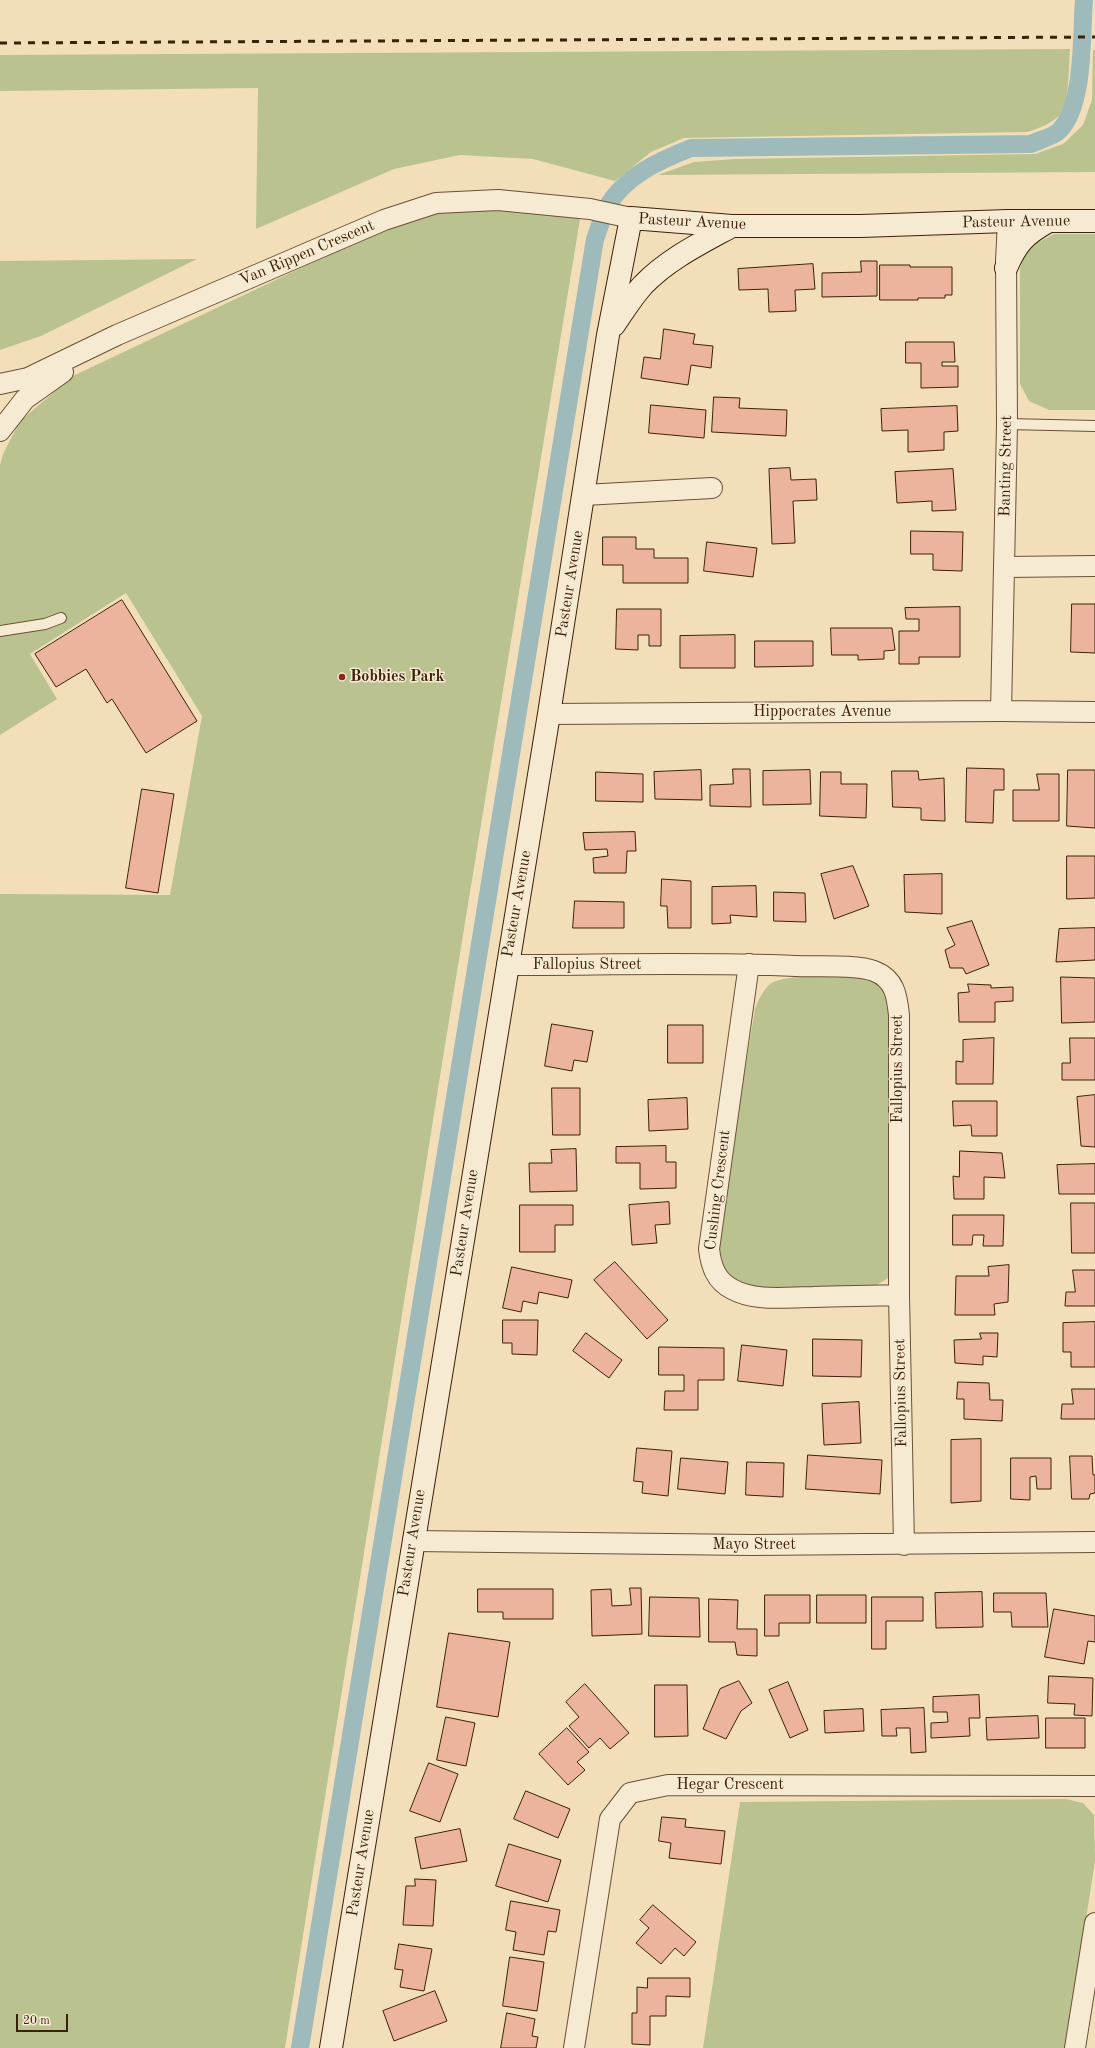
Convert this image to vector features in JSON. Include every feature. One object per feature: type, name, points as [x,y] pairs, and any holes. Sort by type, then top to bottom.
[{"type":"street","name":"Van Rippen Crescent","points":[[0,384],[28,378],[117,335],[384,220],[430,205],[459,201],[498,200],[590,209],[628,217]]},
{"type":"street","name":"Pasteur Avenue","points":[[331,2048],[549,714],[608,335],[628,217],[732,226],[861,226],[1008,221],[1095,221]]},
{"type":"street","name":"Banting Street","points":[[1001,711],[1005,567],[1007,424],[1006,268],[1008,221]]},
{"type":"street","points":[[1006,268],[1019,241],[1028,233],[1048,221]]},
{"type":"street","points":[[608,335],[643,285],[668,264],[688,250],[732,226]]},
{"type":"street","points":[[0,431],[25,399],[117,335]]},
{"type":"street","points":[[584,495],[712,488]]},
{"type":"street","points":[[1005,567],[1095,566]]},
{"type":"street","name":"Hippocrates Avenue","points":[[549,714],[1001,711],[1095,712]]},
{"type":"street","name":"Fallopius Street","points":[[507,965],[749,964],[856,968],[874,971],[885,978],[897,993],[899,1015],[899,1295],[904,1545]]},
{"type":"street","name":"Cushing Crescent","points":[[749,964],[708,1249],[710,1265],[719,1279],[731,1289],[744,1294],[769,1297],[899,1295]]},
{"type":"street","name":"Mayo Street","points":[[413,1541],[904,1545],[1095,1542]]},
{"type":"street","name":"Hegar Crescent","points":[[574,2048],[610,1819],[630,1793],[668,1785],[1095,1786]]},
{"type":"street","points":[[1075,2048],[1095,1923]]},
{"type":"lane","points":[[1007,424],[1095,426]]},
{"type":"lane","points":[[0,631],[45,624],[61,618]]},
{"type":"green space","points":[[1070,49],[1066,100],[1062,112],[1051,122],[1027,132],[684,138],[651,152],[615,181],[533,159],[460,155],[394,169],[256,229],[258,88],[0,91],[0,55]]},
{"type":"green space","points":[[1093,50],[1095,50],[1095,172],[658,175],[694,162],[735,159],[1035,154],[1063,144],[1083,125],[1092,100]]},
{"type":"green space","points":[[454,206],[516,206],[580,219],[445,1045],[285,2048],[0,2048],[0,894],[170,895],[202,716],[126,593],[30,654],[57,699],[0,735],[0,465],[3,454],[20,421],[73,376],[400,221]]},
{"type":"green space","points":[[1054,234],[1095,234],[1095,410],[1049,410],[1029,401],[1020,384],[1020,268],[1028,248]]},
{"type":"green space","points":[[197,259],[41,336],[0,350],[0,261]]},
{"type":"green space","points":[[832,975],[869,975],[890,996],[894,1266],[888,1278],[872,1288],[744,1288],[722,1273],[716,1244],[756,1006],[760,997],[769,985],[776,981],[801,977]]},
{"type":"green space","points":[[1066,1799],[1083,1803],[1094,1815],[1095,1861],[1066,2048],[703,2048],[740,1802]]},
{"type":"building","points":[[861,261],[877,261],[877,296],[822,297],[822,273],[861,272]]},
{"type":"building","points":[[813,264],[815,289],[795,290],[796,311],[769,312],[768,289],[739,290],[738,269]]},
{"type":"building","points":[[880,265],[952,267],[952,295],[945,295],[945,298],[918,298],[918,300],[880,300]]},
{"type":"building","points":[[664,329],[695,334],[693,344],[713,346],[711,368],[691,365],[688,385],[641,378],[644,357],[660,359]]},
{"type":"building","points":[[906,342],[954,342],[955,362],[942,362],[942,366],[958,366],[958,387],[921,388],[921,363],[906,363]]},
{"type":"building","points":[[714,397],[740,398],[739,408],[787,410],[786,436],[712,432]]},
{"type":"building","points":[[651,405],[706,410],[704,438],[649,433]]},
{"type":"building","points":[[957,406],[958,431],[944,432],[944,450],[908,452],[908,430],[882,431],[881,409]]},
{"type":"building","points":[[790,468],[791,480],[816,479],[817,500],[793,501],[795,543],[772,544],[769,469]]},
{"type":"building","points":[[953,469],[956,510],[932,511],[932,501],[897,503],[895,472]]},
{"type":"building","points":[[911,531],[963,532],[962,571],[933,570],[933,554],[911,554]]},
{"type":"building","points":[[603,537],[636,537],[636,549],[654,549],[654,558],[688,558],[688,583],[623,583],[623,565],[603,565]]},
{"type":"building","points":[[707,542],[757,548],[753,577],[704,571]]},
{"type":"building","points":[[122,600],[197,721],[146,753],[112,699],[107,703],[86,669],[56,687],[35,654]]},
{"type":"building","points":[[1072,604],[1095,604],[1095,653],[1071,652]]},
{"type":"building","points":[[960,607],[960,657],[919,657],[919,664],[899,664],[899,631],[919,631],[919,619],[906,619],[905,608]]},
{"type":"building","points":[[617,609],[661,609],[661,646],[649,646],[649,635],[638,635],[638,650],[616,649]]},
{"type":"building","points":[[831,628],[892,628],[895,650],[884,651],[884,659],[858,660],[858,655],[832,655]]},
{"type":"building","points":[[735,635],[735,668],[680,668],[680,636]]},
{"type":"building","points":[[755,641],[813,641],[813,666],[755,667]]},
{"type":"building","points":[[967,768],[1004,769],[1004,790],[994,790],[993,823],[966,822]]},
{"type":"building","points":[[733,769],[750,769],[751,807],[710,806],[710,785],[733,784]]},
{"type":"building","points":[[701,770],[702,800],[655,799],[654,772]]},
{"type":"building","points":[[810,770],[811,804],[763,805],[763,771]]},
{"type":"building","points":[[1068,770],[1095,770],[1095,828],[1067,826]]},
{"type":"building","points":[[892,771],[918,771],[919,780],[944,778],[945,821],[921,820],[921,808],[893,807]]},
{"type":"building","points":[[596,772],[643,774],[643,802],[596,801]]},
{"type":"building","points":[[821,772],[841,772],[841,784],[867,784],[866,818],[820,816]]},
{"type":"building","points":[[1037,774],[1059,774],[1059,821],[1013,821],[1013,790],[1039,790]]},
{"type":"building","points":[[142,789],[174,794],[158,893],[126,888]]},
{"type":"building","points":[[635,832],[636,851],[627,851],[626,873],[594,873],[593,858],[608,856],[607,849],[585,850],[583,833]]},
{"type":"building","points":[[1067,856],[1095,856],[1095,898],[1067,899]]},
{"type":"building","points":[[853,866],[869,906],[834,919],[821,874]]},
{"type":"building","points":[[942,874],[942,914],[905,912],[904,875]]},
{"type":"building","points":[[662,879],[691,881],[691,928],[668,928],[667,906],[661,906]]},
{"type":"building","points":[[756,886],[757,917],[730,915],[731,923],[712,924],[712,887]]},
{"type":"building","points":[[774,892],[805,893],[806,922],[774,921]]},
{"type":"building","points":[[575,901],[624,902],[624,928],[573,928]]},
{"type":"building","points":[[972,921],[989,965],[966,974],[963,968],[950,968],[945,950],[955,945],[947,928]]},
{"type":"building","points":[[1095,928],[1095,960],[1056,962],[1059,929]]},
{"type":"building","points":[[1061,977],[1095,978],[1095,1022],[1062,1023]]},
{"type":"building","points":[[968,984],[991,985],[991,988],[1013,987],[1013,1001],[995,1002],[995,1022],[959,1022],[958,993],[969,992]]},
{"type":"building","points":[[552,1024],[593,1031],[587,1062],[574,1060],[572,1071],[545,1066]]},
{"type":"building","points":[[668,1025],[703,1025],[703,1063],[668,1063]]},
{"type":"building","points":[[994,1038],[993,1084],[956,1084],[956,1061],[963,1062],[963,1040]]},
{"type":"building","points":[[1070,1038],[1095,1038],[1095,1080],[1062,1080],[1062,1063],[1070,1063]]},
{"type":"building","points":[[552,1088],[580,1088],[580,1135],[553,1135]]},
{"type":"building","points":[[1095,1095],[1095,1147],[1081,1146],[1077,1097]]},
{"type":"building","points":[[687,1098],[688,1129],[649,1131],[648,1100]]},
{"type":"building","points":[[953,1101],[997,1101],[997,1136],[972,1136],[971,1125],[954,1126]]},
{"type":"building","points":[[666,1146],[666,1162],[676,1162],[676,1188],[640,1189],[640,1163],[616,1163],[616,1147]]},
{"type":"building","points":[[576,1149],[577,1191],[530,1192],[529,1163],[552,1163],[551,1150]]},
{"type":"building","points":[[960,1151],[1002,1153],[1005,1178],[984,1177],[984,1199],[954,1199],[953,1176],[959,1177]]},
{"type":"building","points":[[1095,1164],[1095,1194],[1059,1194],[1057,1165]]},
{"type":"building","points":[[669,1202],[670,1224],[655,1225],[657,1243],[632,1245],[629,1205]]},
{"type":"building","points":[[1071,1203],[1095,1203],[1095,1253],[1072,1253]]},
{"type":"building","points":[[520,1205],[573,1205],[573,1225],[555,1225],[555,1252],[520,1252]]},
{"type":"building","points":[[953,1215],[1004,1215],[1003,1246],[983,1246],[984,1235],[973,1235],[972,1245],[953,1245]]},
{"type":"building","points":[[615,1262],[668,1320],[647,1339],[594,1280]]},
{"type":"building","points":[[1009,1265],[1008,1302],[994,1304],[995,1315],[955,1315],[956,1276],[989,1276],[988,1267]]},
{"type":"building","points":[[512,1267],[572,1280],[568,1298],[539,1292],[537,1304],[523,1301],[521,1312],[503,1308]]},
{"type":"building","points":[[1073,1270],[1095,1270],[1095,1306],[1065,1306],[1066,1292],[1075,1292]]},
{"type":"building","points":[[503,1320],[538,1320],[537,1355],[512,1354],[512,1343],[503,1343]]},
{"type":"building","points":[[1095,1322],[1095,1367],[1071,1367],[1071,1352],[1063,1352],[1063,1323]]},
{"type":"building","points":[[586,1333],[622,1360],[609,1378],[573,1351]]},
{"type":"building","points":[[980,1333],[998,1333],[997,1357],[983,1356],[983,1365],[955,1363],[954,1340],[981,1339]]},
{"type":"building","points":[[813,1339],[862,1340],[861,1377],[813,1376]]},
{"type":"building","points":[[742,1345],[787,1350],[783,1386],[738,1381]]},
{"type":"building","points":[[659,1347],[724,1348],[724,1380],[698,1380],[698,1410],[664,1410],[665,1391],[684,1391],[684,1375],[659,1375]]},
{"type":"building","points":[[958,1382],[989,1383],[990,1400],[1003,1400],[1002,1421],[964,1419],[964,1399],[957,1399]]},
{"type":"building","points":[[1072,1389],[1095,1389],[1095,1419],[1061,1419],[1062,1404],[1073,1404]]},
{"type":"building","points":[[859,1402],[861,1443],[824,1445],[822,1404]]},
{"type":"building","points":[[981,1439],[981,1501],[951,1503],[951,1440]]},
{"type":"building","points":[[637,1448],[672,1451],[668,1496],[642,1493],[643,1482],[634,1481]]},
{"type":"building","points":[[808,1455],[882,1460],[880,1494],[806,1489]]},
{"type":"building","points":[[1070,1456],[1092,1456],[1093,1475],[1095,1475],[1095,1493],[1090,1494],[1089,1499],[1072,1499]]},
{"type":"building","points":[[681,1458],[728,1462],[725,1494],[678,1489]]},
{"type":"building","points":[[1011,1458],[1051,1458],[1051,1489],[1037,1489],[1036,1476],[1030,1477],[1030,1500],[1011,1499]]},
{"type":"building","points":[[747,1462],[784,1463],[783,1497],[746,1495]]},
{"type":"building","points":[[630,1588],[641,1588],[642,1634],[592,1636],[591,1590],[611,1589],[612,1606],[631,1605]]},
{"type":"building","points":[[478,1589],[553,1589],[553,1619],[503,1619],[503,1612],[478,1612]]},
{"type":"building","points":[[982,1592],[983,1627],[936,1628],[935,1593]]},
{"type":"building","points":[[994,1593],[1046,1593],[1048,1627],[1012,1627],[1011,1612],[994,1612]]},
{"type":"building","points":[[765,1595],[810,1595],[810,1623],[779,1623],[779,1636],[765,1636]]},
{"type":"building","points":[[817,1595],[866,1595],[866,1623],[817,1623]]},
{"type":"building","points":[[650,1597],[699,1598],[700,1637],[649,1636]]},
{"type":"building","points":[[872,1597],[923,1597],[923,1621],[886,1621],[886,1649],[872,1649]]},
{"type":"building","points":[[709,1599],[738,1600],[737,1629],[757,1629],[757,1656],[737,1655],[735,1642],[709,1642]]},
{"type":"building","points":[[1054,1609],[1095,1616],[1095,1642],[1088,1641],[1084,1664],[1045,1657]]},
{"type":"building","points":[[449,1633],[510,1642],[498,1717],[437,1707]]},
{"type":"building","points":[[1049,1676],[1093,1678],[1092,1716],[1074,1715],[1075,1704],[1048,1703]]},
{"type":"building","points":[[739,1681],[752,1703],[741,1711],[726,1739],[703,1729],[720,1689]]},
{"type":"building","points":[[788,1682],[808,1730],[790,1738],[769,1690]]},
{"type":"building","points":[[585,1684],[629,1733],[610,1749],[600,1738],[589,1748],[569,1726],[579,1717],[566,1702]]},
{"type":"building","points":[[655,1685],[687,1685],[688,1736],[655,1737]]},
{"type":"building","points":[[979,1695],[980,1718],[969,1718],[970,1736],[931,1738],[931,1723],[948,1722],[947,1712],[933,1712],[933,1697]]},
{"type":"building","points":[[924,1708],[926,1752],[911,1753],[910,1728],[896,1728],[897,1736],[882,1736],[881,1710]]},
{"type":"building","points":[[863,1709],[864,1731],[825,1733],[824,1711]]},
{"type":"building","points":[[1038,1716],[1039,1738],[987,1740],[986,1718]]},
{"type":"building","points":[[446,1717],[475,1723],[466,1766],[437,1760]]},
{"type":"building","points":[[1046,1718],[1085,1718],[1085,1748],[1046,1748]]},
{"type":"building","points":[[567,1728],[589,1752],[577,1762],[585,1770],[568,1785],[539,1754]]},
{"type":"building","points":[[429,1763],[458,1774],[440,1822],[410,1811]]},
{"type":"building","points":[[526,1791],[570,1809],[558,1838],[514,1819]]},
{"type":"building","points":[[662,1817],[686,1819],[685,1827],[725,1831],[721,1864],[669,1858],[671,1843],[659,1841]]},
{"type":"building","points":[[460,1829],[467,1861],[421,1869],[415,1838]]},
{"type":"building","points":[[509,1844],[561,1860],[548,1902],[496,1886]]},
{"type":"building","points":[[415,1879],[436,1880],[433,1926],[403,1925],[406,1886],[415,1886]]},
{"type":"building","points":[[511,1901],[560,1910],[556,1932],[548,1931],[544,1955],[513,1950],[516,1932],[506,1930]]},
{"type":"building","points":[[653,1905],[696,1942],[684,1956],[675,1948],[661,1964],[636,1943],[649,1928],[640,1920]]},
{"type":"building","points":[[399,1944],[432,1949],[424,1991],[400,1987],[403,1970],[395,1969]]},
{"type":"building","points":[[510,1957],[544,1962],[537,2011],[503,2006]]},
{"type":"building","points":[[648,1978],[690,1978],[690,1997],[666,1996],[666,2016],[650,2016],[650,2045],[632,2044],[632,2013],[637,2013],[637,1987],[647,1988]]},
{"type":"building","points":[[435,1991],[447,2021],[394,2041],[383,2011]]},
{"type":"building","points":[[507,2013],[535,2019],[532,2036],[538,2037],[536,2048],[501,2048]]},
{"type":"waterway","points":[[300,2048],[595,239],[607,207],[614,196],[633,178],[666,158],[691,148],[1031,144],[1050,137],[1059,131],[1067,119],[1078,87],[1082,50],[1084,0]]},
{"type":"railway","points":[[0,43],[1095,37]]},
{"type":"place","name":"Bobbies Park","points":[[342,677]]}]
